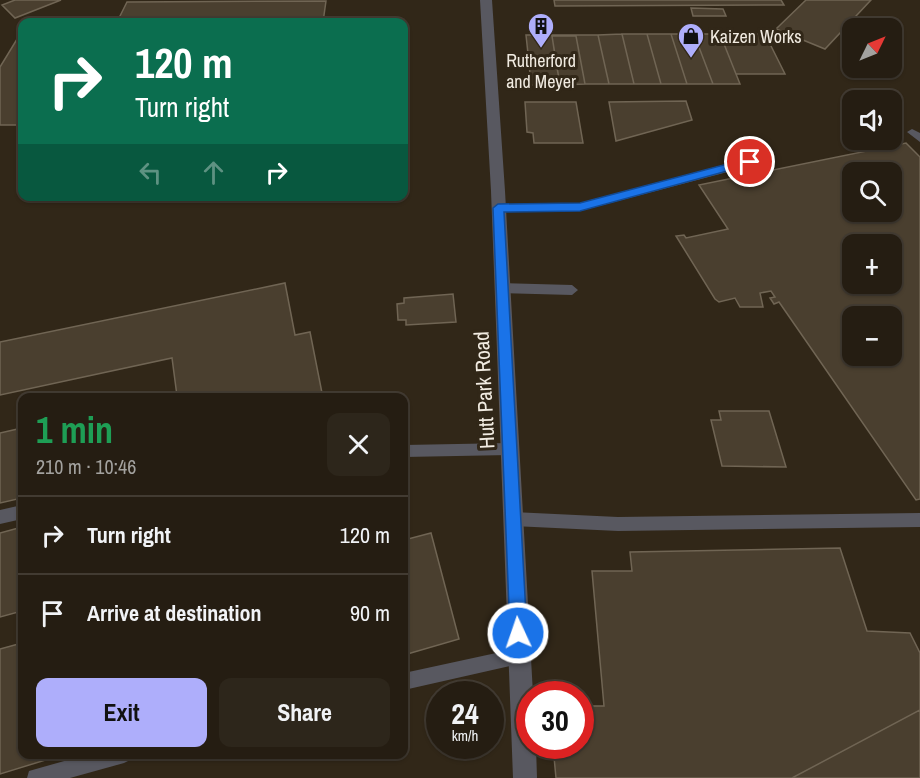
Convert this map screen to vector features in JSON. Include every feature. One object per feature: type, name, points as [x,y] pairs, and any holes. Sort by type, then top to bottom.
[{"type":"street","name":"Hutt Park Road","points":[[486,0],[525,778]]},
{"type":"lane","points":[[498,208],[580,207],[750,162]]},
{"type":"lane","points":[[502,288],[572,290]]},
{"type":"lane","points":[[408,451],[510,449]]},
{"type":"lane","points":[[0,517],[18,513]]},
{"type":"lane","points":[[513,519],[618,524],[920,520]]},
{"type":"lane","points":[[408,681],[519,656]]},
{"type":"lane","points":[[36,778],[106,759]]},
{"type":"building","points":[[15,0],[61,0],[15,18],[2,5]]},
{"type":"building","points":[[554,0],[781,0],[784,5],[555,6]]},
{"type":"building","points":[[806,0],[871,0],[854,18],[842,18],[842,31],[825,49],[776,29]]},
{"type":"building","points":[[326,1],[324,18],[119,18],[127,2]]},
{"type":"building","points":[[691,8],[723,9],[726,16],[693,16]]},
{"type":"building","points":[[622,34],[634,84],[609,84],[598,35]]},
{"type":"building","points":[[622,34],[647,34],[661,84],[634,84]]},
{"type":"building","points":[[647,34],[671,34],[687,84],[661,84]]},
{"type":"building","name":"Kaizen Works","points":[[671,34],[694,34],[713,84],[687,84]]},
{"type":"building","points":[[694,34],[720,34],[740,84],[713,84]]},
{"type":"building","points":[[720,34],[765,34],[785,74],[736,74]]},
{"type":"building","name":"Rutherford and Meyer","points":[[526,35],[598,35],[609,84],[585,84],[576,36],[552,36],[556,62],[529,63]]},
{"type":"building","points":[[552,36],[576,36],[585,84],[560,85]]},
{"type":"building","points":[[18,38],[18,125],[0,125],[0,67]]},
{"type":"building","points":[[556,62],[560,85],[531,85],[529,63]]},
{"type":"building","points":[[686,101],[692,120],[616,141],[609,102]]},
{"type":"building","points":[[525,102],[576,102],[583,143],[534,143],[533,133],[527,132]]},
{"type":"building","points":[[906,143],[920,157],[920,499],[916,500],[779,302],[774,304],[770,298],[775,297],[771,291],[760,293],[763,307],[740,307],[735,298],[719,302],[676,236],[684,235],[686,238],[728,229],[699,185],[872,150],[902,150],[902,144]]},
{"type":"building","points":[[285,283],[295,335],[310,332],[322,393],[177,393],[172,358],[0,395],[0,342]]},
{"type":"building","points":[[453,294],[456,322],[406,325],[406,320],[398,320],[397,304],[404,303],[404,298]]},
{"type":"building","points":[[719,411],[769,411],[786,467],[722,466],[711,420],[721,420]]},
{"type":"building","points":[[18,429],[18,499],[0,503],[0,433]]},
{"type":"building","points":[[18,528],[18,612],[0,617],[0,533]]},
{"type":"building","points":[[431,533],[459,639],[408,654],[408,539]]},
{"type":"building","points":[[840,548],[867,631],[910,633],[920,653],[920,710],[792,778],[556,778],[554,759],[594,759],[594,706],[604,706],[592,571],[632,571],[630,552]]},
{"type":"building","points":[[18,644],[18,759],[49,759],[0,774],[0,649]]},
{"type":"building","points":[[920,710],[920,778],[792,778]]},
{"type":"place","name":"Rutherford and Meyer","points":[[541,49]]},
{"type":"place","name":"Kaizen Works","points":[[691,59]]},
{"type":"route","points":[[518,633],[498,208],[580,207],[750,162]]}]
